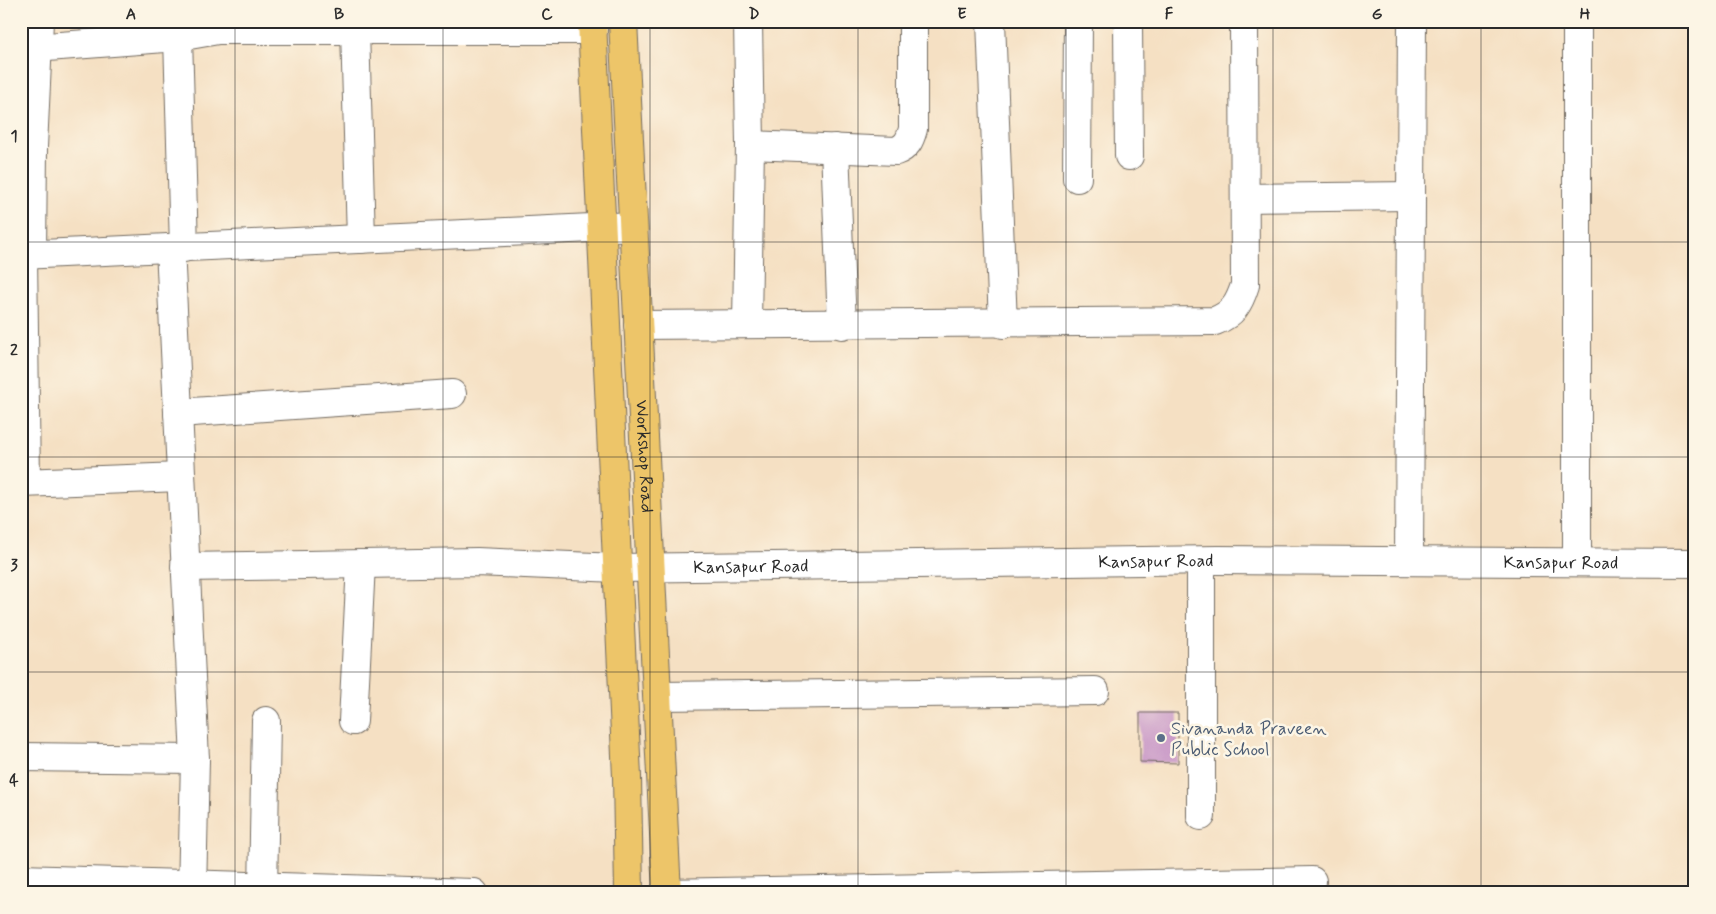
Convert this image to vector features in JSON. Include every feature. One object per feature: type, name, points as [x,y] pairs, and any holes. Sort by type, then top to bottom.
[{"type":"main road","name":"Workshop Road","points":[[623,21],[658,696],[666,893]]},
{"type":"main road","name":"Workshop Road","points":[[592,26],[627,777],[629,893]]},
{"type":"street","points":[[39,21],[30,49],[33,147],[26,255],[24,483],[181,477]]},
{"type":"street","points":[[747,323],[750,145],[748,21]]},
{"type":"street","points":[[750,145],[896,151],[904,148],[910,140],[913,129],[913,21]]},
{"type":"street","points":[[991,21],[1002,324]]},
{"type":"street","points":[[1077,178],[1078,21]]},
{"type":"street","points":[[1128,21],[1129,156]]},
{"type":"street","points":[[638,325],[747,323],[842,325],[1002,324],[1214,321],[1228,315],[1239,303],[1245,285],[1244,21]]},
{"type":"street","points":[[1409,561],[1412,21]]},
{"type":"street","points":[[1577,21],[1577,562]]},
{"type":"street","points":[[30,49],[178,37],[218,26],[592,26]]},
{"type":"street","points":[[339,27],[361,239]]},
{"type":"street","points":[[178,37],[178,413],[194,759],[192,890]]},
{"type":"street","points":[[835,148],[842,325]]},
{"type":"street","points":[[1244,198],[1411,196]]},
{"type":"street","points":[[26,255],[633,226]]},
{"type":"street","points":[[178,413],[452,394]]},
{"type":"street","points":[[1201,561],[1201,816]]},
{"type":"street","name":"Kansapur Road","points":[[186,567],[477,562],[617,568],[1201,561],[1695,563]]},
{"type":"street","points":[[353,721],[361,564]]},
{"type":"street","points":[[658,696],[1095,690]]},
{"type":"street","points":[[263,889],[266,722]]},
{"type":"street","points":[[21,757],[194,759]]},
{"type":"street","points":[[22,893],[21,880],[192,890],[263,889],[474,893]]},
{"type":"street","points":[[666,893],[1312,881]]},
{"type":"building","points":[[1140,713],[1178,713],[1178,763],[1140,762]]},
{"type":"place","name":"Sivananda Praveen Public School","points":[[1161,738]]}]
